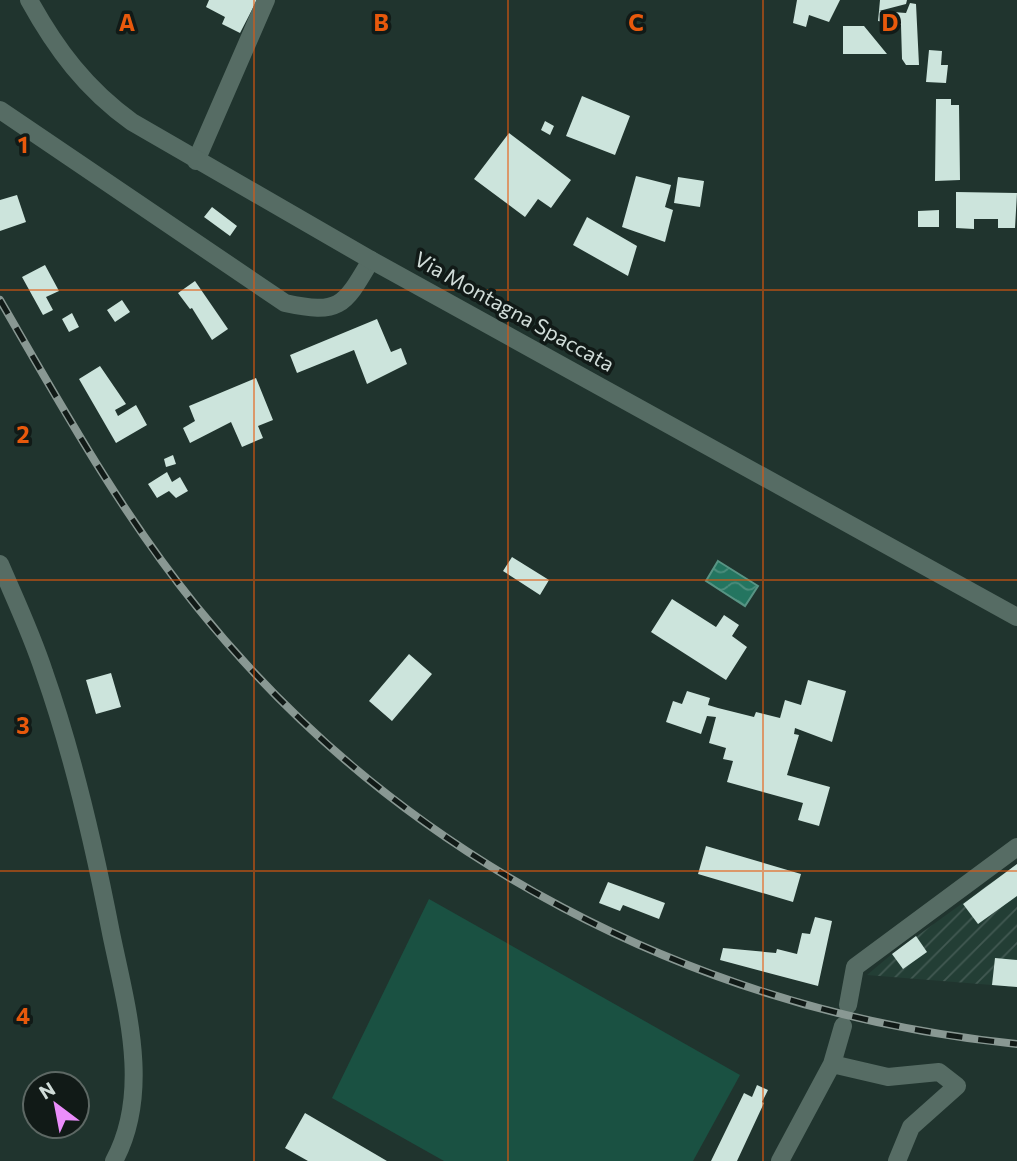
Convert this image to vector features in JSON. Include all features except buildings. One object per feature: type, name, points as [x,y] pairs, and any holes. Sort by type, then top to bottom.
[{"type":"street","name":"Via Montagna Spaccata","points":[[29,0],[53,43],[74,72],[105,103],[196,161],[1017,617]]},
{"type":"street","points":[[196,161],[266,0]]},
{"type":"street","points":[[0,110],[285,303],[319,310],[334,307],[354,290],[371,260]]},
{"type":"street","points":[[0,564],[44,669],[70,754],[95,850],[134,1046],[130,1119],[114,1161]]},
{"type":"street","points":[[848,1005],[855,967],[1017,847]]},
{"type":"street","points":[[780,1161],[832,1064],[843,1026]]},
{"type":"street","points":[[832,1064],[888,1077],[939,1072],[957,1086],[911,1127],[897,1161]]},
{"type":"shaded area","points":[[1017,864],[1017,987],[867,975],[892,954]]},
{"type":"shaded area","points":[[429,899],[740,1075],[693,1161],[444,1161],[332,1098]]},
{"type":"water","points":[[718,561],[758,586],[745,606],[706,581]]},
{"type":"railway","points":[[0,300],[117,496],[169,571],[197,607],[277,697],[365,777],[461,847],[563,908],[670,958],[782,998],[898,1026],[1017,1044]]}]
